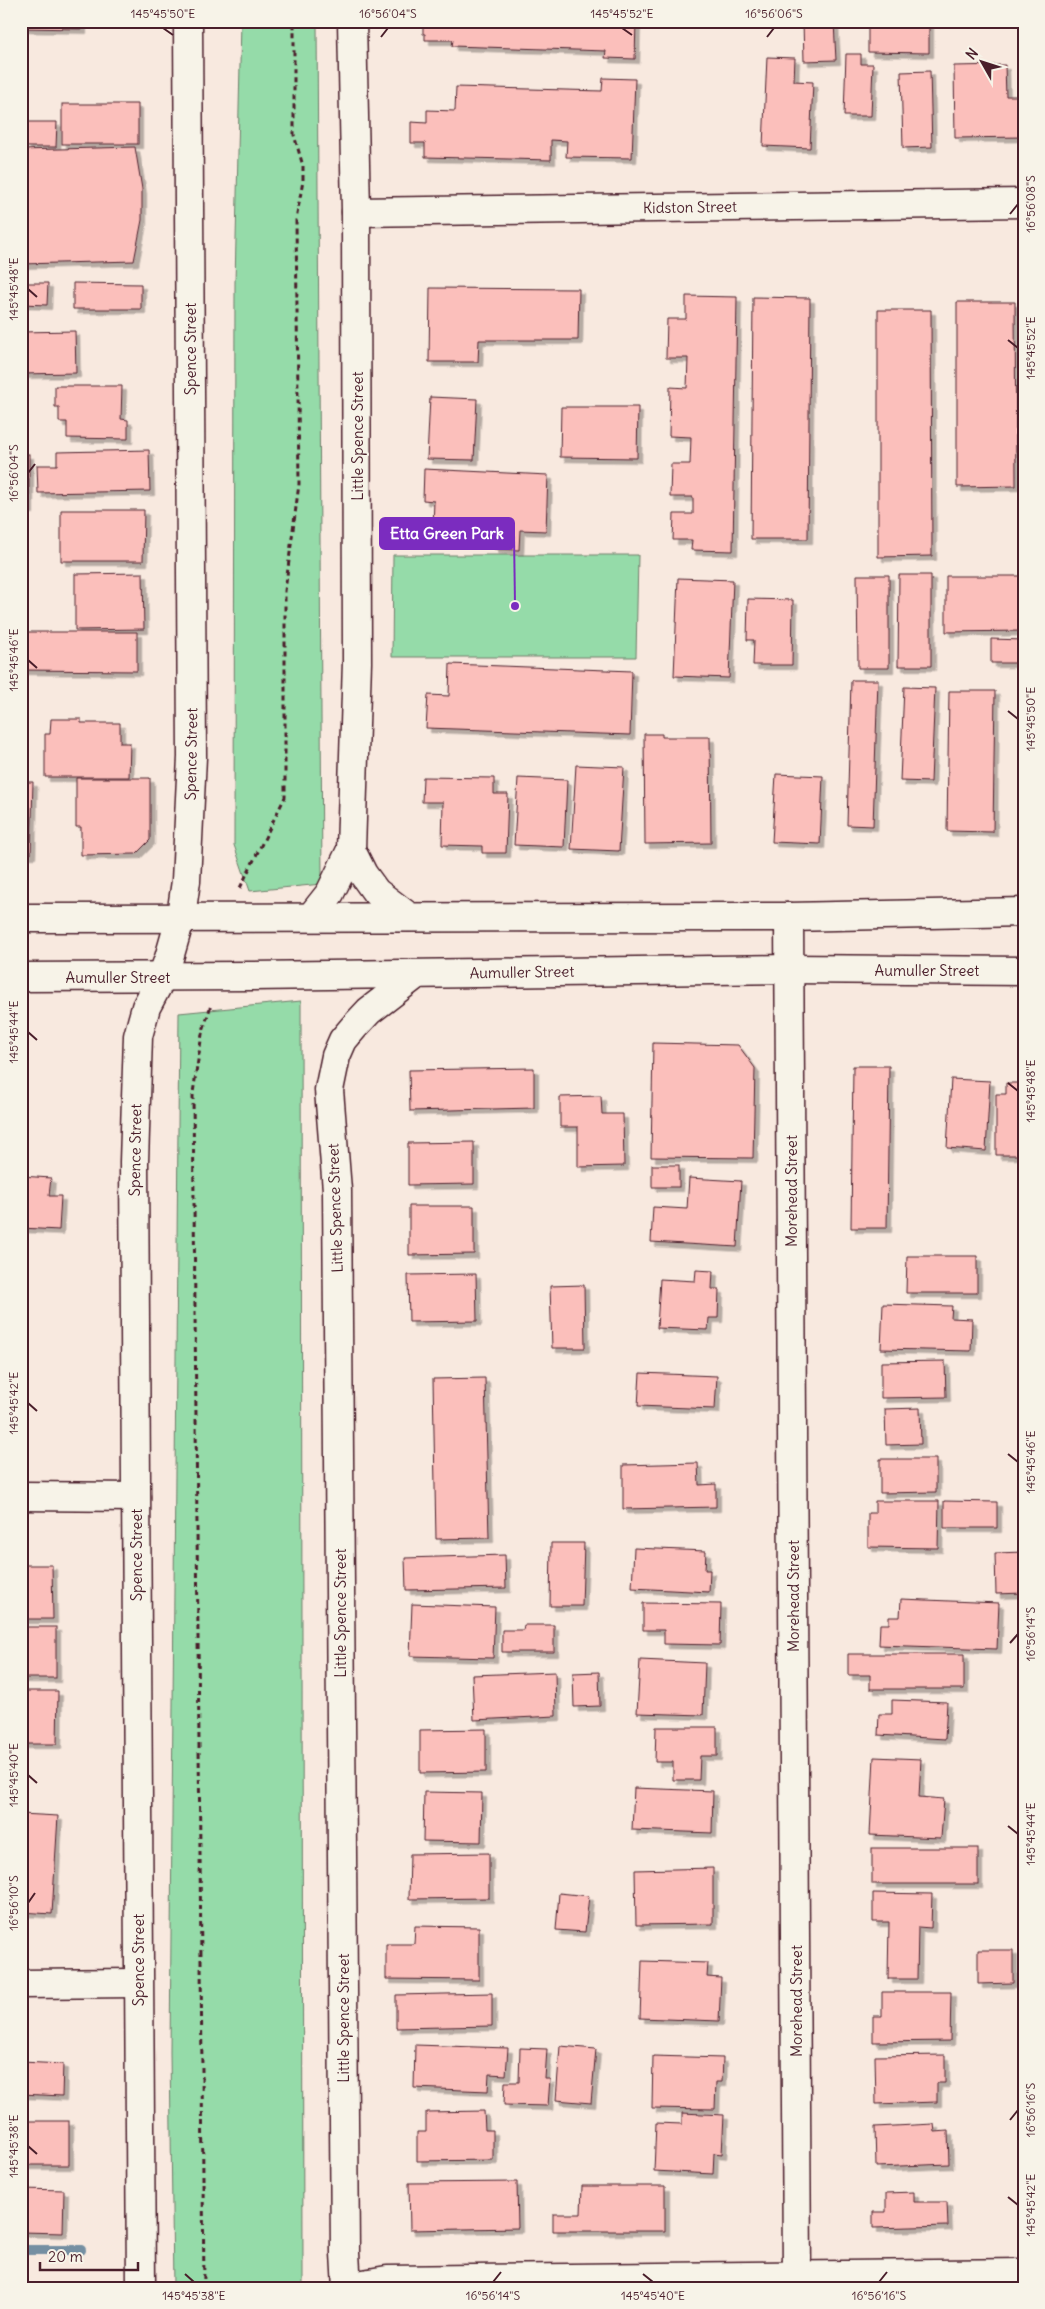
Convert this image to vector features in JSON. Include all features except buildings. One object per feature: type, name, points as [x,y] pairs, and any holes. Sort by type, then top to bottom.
[{"type":"street","name":"Spence Street","points":[[141,2288],[134,1162],[138,1036],[143,1018],[169,958],[181,916],[186,881],[192,757],[188,21]]},
{"type":"street","name":"Little Spence Street","points":[[311,917],[330,893],[351,850],[356,662],[356,212],[352,21]]},
{"type":"street","name":"Kidston Street","points":[[356,212],[1024,202]]},
{"type":"street","name":"Little Spence Street","points":[[351,850],[363,874],[376,892],[409,917]]},
{"type":"street","points":[[21,918],[181,916],[789,917],[1024,912]]},
{"type":"street","name":"Morehead Street","points":[[789,917],[797,2275]]},
{"type":"street","name":"Aumuller Street","points":[[21,977],[162,977],[790,968],[1024,970]]},
{"type":"street","name":"Little Spence Street","points":[[347,2288],[337,1190],[329,1083],[340,1047],[354,1027],[375,1007],[417,974]]},
{"type":"street","points":[[21,1496],[136,1497]]},
{"type":"street","points":[[21,1984],[138,1983]]},
{"type":"street","points":[[356,2288],[363,2284],[387,2280],[751,2281],[797,2275],[1024,2273]]},
{"type":"path","points":[[242,882],[285,796],[286,591],[298,484],[296,220],[304,181],[303,166],[294,136],[294,21]]},
{"type":"path","points":[[204,2288],[193,1094],[202,1034],[211,1005]]},
{"type":"green space","points":[[241,21],[317,21],[322,884],[250,891],[234,845],[235,283]]},
{"type":"green space","points":[[393,555],[638,555],[636,657],[392,657]]},
{"type":"green space","points":[[301,1001],[303,2288],[173,2288],[170,2052],[179,1013]]},
{"type":"waterway","points":[[21,2250],[81,2250]]},
{"type":"place","name":"Etta Green Park","points":[[515,606]]}]
